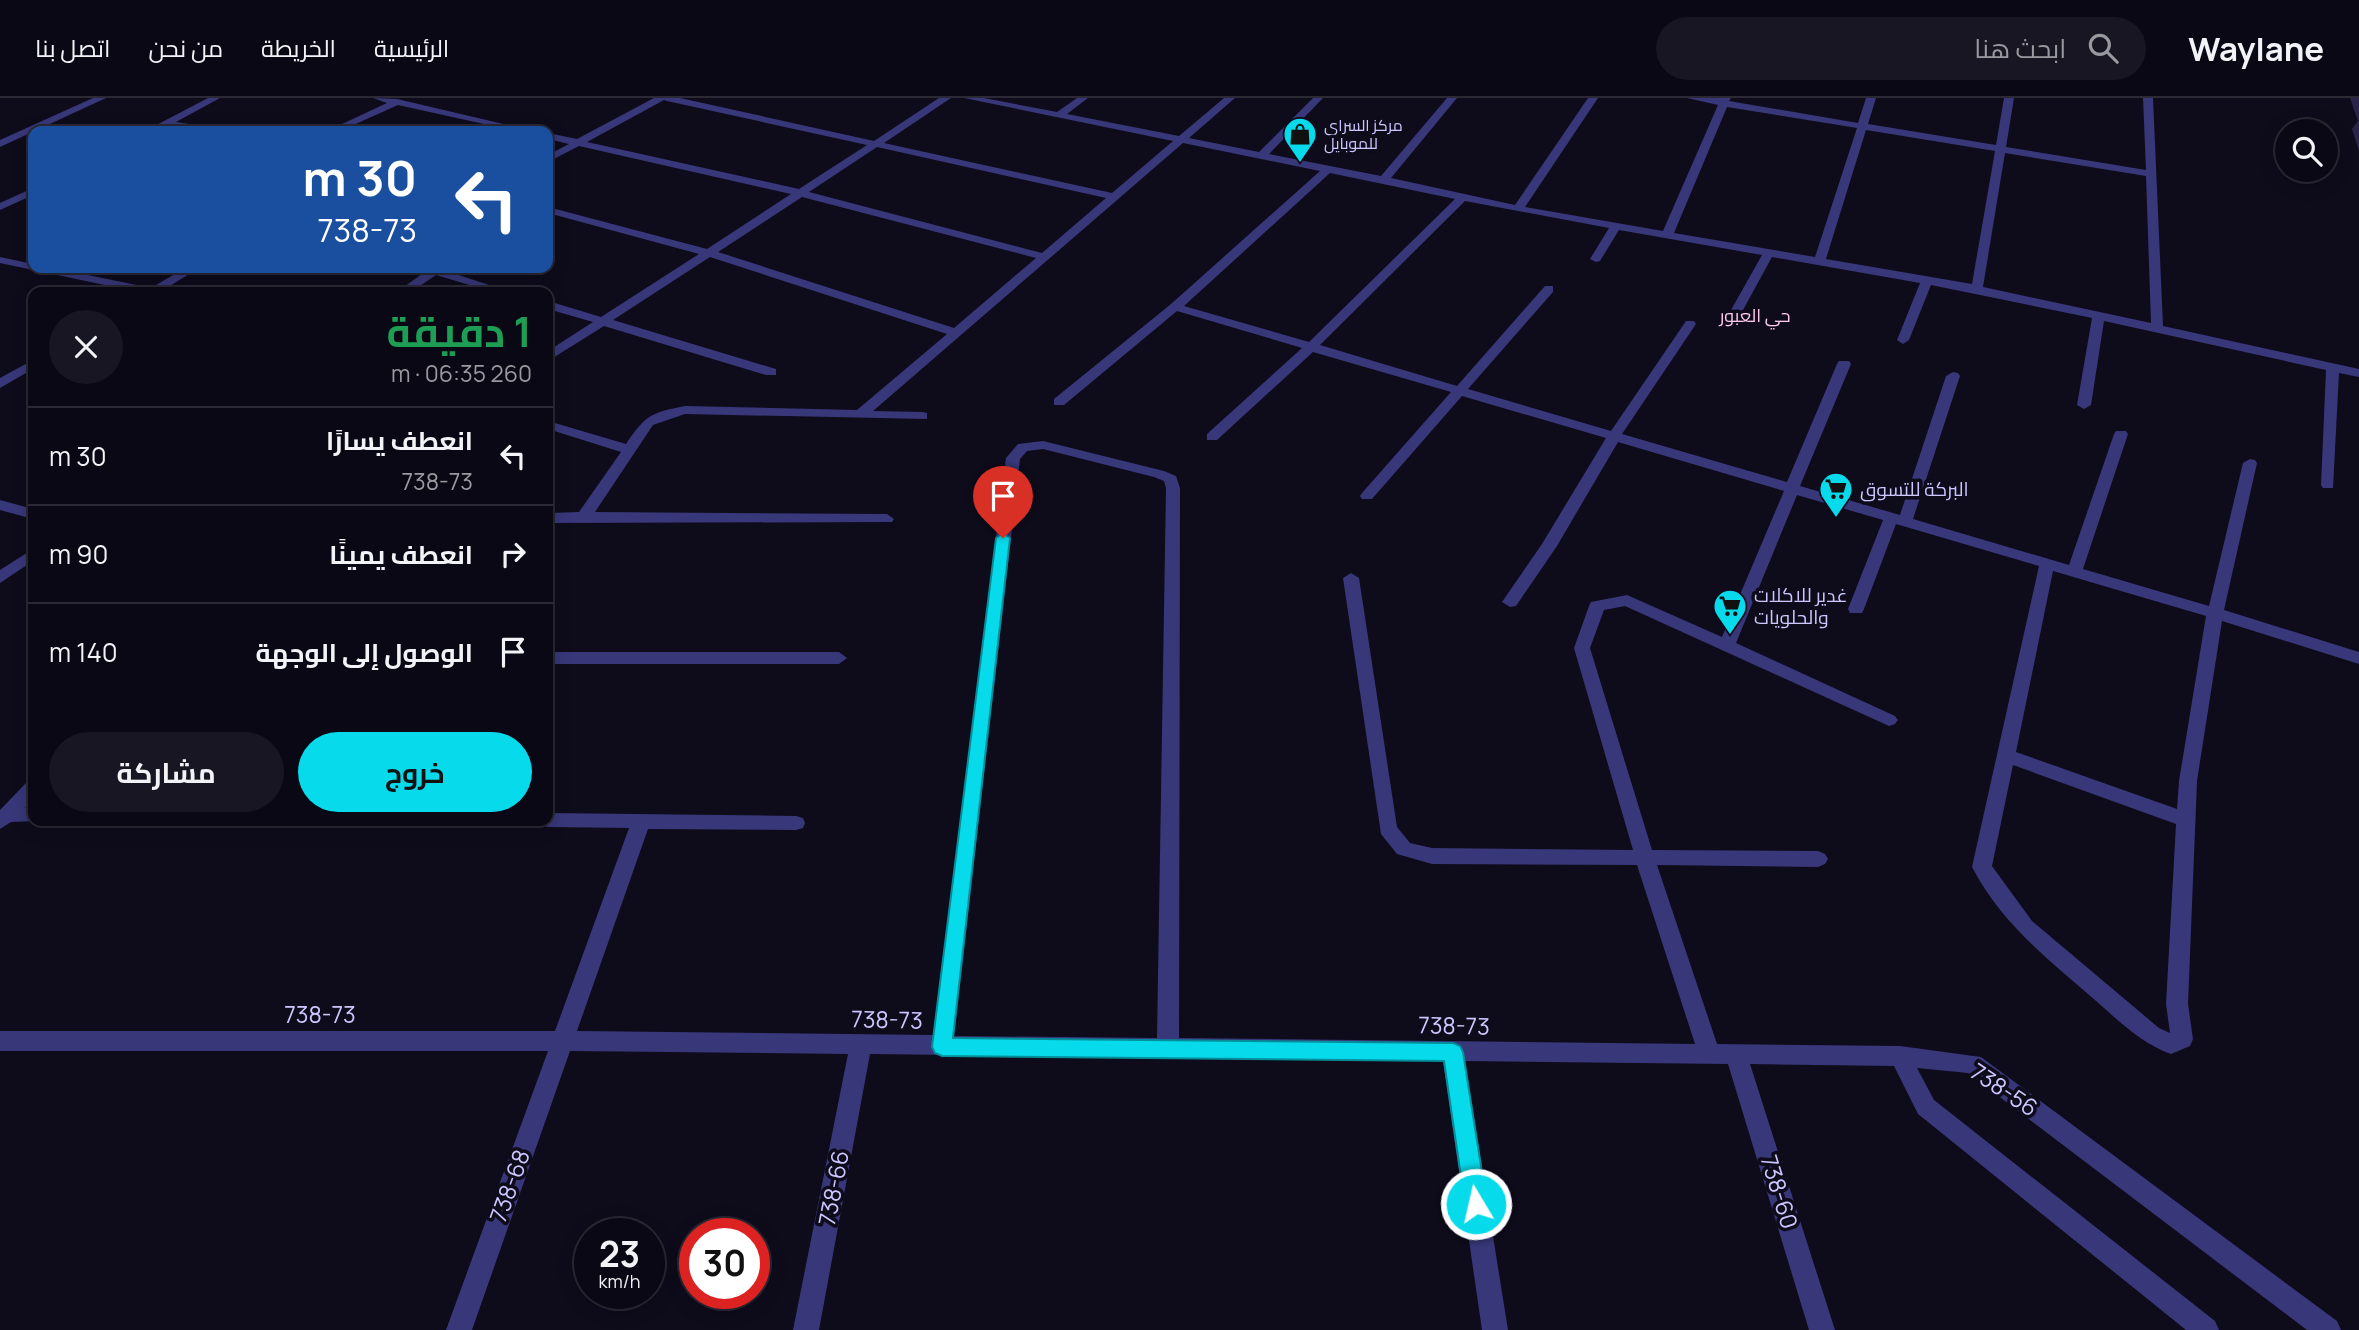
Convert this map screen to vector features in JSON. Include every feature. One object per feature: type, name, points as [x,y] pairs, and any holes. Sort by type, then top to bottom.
[{"type":"street","points":[[40,126],[101,98]]},
{"type":"street","points":[[160,126],[215,98]]},
{"type":"street","points":[[553,156],[661,98]]},
{"type":"street","points":[[667,98],[1115,197]]},
{"type":"street","points":[[553,354],[946,98]]},
{"type":"street","points":[[969,98],[1518,209],[1977,289],[2359,373]]},
{"type":"street","points":[[1058,116],[1083,98]]},
{"type":"street","points":[[861,414],[1230,98]]},
{"type":"street","points":[[1261,156],[1318,98]]},
{"type":"street","points":[[1384,180],[1452,98]]},
{"type":"street","points":[[1518,209],[1594,98]]},
{"type":"street","points":[[1692,98],[1725,101],[2151,174]]},
{"type":"street","points":[[1821,261],[1871,98]]},
{"type":"street","points":[[1977,289],[2009,98]]},
{"type":"street","points":[[2148,98],[2157,328]]},
{"type":"street","points":[[341,126],[389,99],[506,126]]},
{"type":"street","points":[[1667,234],[1725,101]]},
{"type":"street","points":[[166,123],[184,126]]},
{"type":"street","points":[[0,144],[28,131]]},
{"type":"street","points":[[553,137],[801,193],[1045,257]]},
{"type":"street","points":[[1059,402],[1175,307],[1328,169]]},
{"type":"street","points":[[0,207],[28,193]]},
{"type":"street","points":[[1212,438],[1311,347],[1463,197]]},
{"type":"street","points":[[553,211],[710,253],[956,333]]},
{"type":"street","points":[[1596,259],[1616,226]]},
{"type":"street","points":[[1737,310],[1769,252]]},
{"type":"street","points":[[0,260],[28,266]]},
{"type":"street","points":[[62,273],[129,287]]},
{"type":"street","points":[[161,287],[185,273]]},
{"type":"street","points":[[410,287],[430,273]]},
{"type":"street","points":[[448,273],[490,287]]},
{"type":"street","points":[[1903,340],[1927,280]]},
{"type":"street","points":[[1367,496],[1549,289]]},
{"type":"street","points":[[553,307],[771,372]]},
{"type":"street","points":[[1175,307],[2215,613],[2359,659]]},
{"type":"street","points":[[2084,405],[2099,316]]},
{"type":"street","points":[[1510,602],[1549,546],[1614,436],[1690,324]]},
{"type":"street","points":[[1726,647],[1844,365]]},
{"type":"street","points":[[2328,485],[2333,367]]},
{"type":"street","points":[[0,368],[26,374]]},
{"type":"street","points":[[0,384],[26,374]]},
{"type":"street","points":[[1856,609],[1898,520],[1953,376]]},
{"type":"street","points":[[584,516],[648,422],[666,414],[685,410],[922,416]]},
{"type":"street","points":[[553,427],[629,450]]},
{"type":"street","points":[[2074,572],[2121,434]]},
{"type":"street","points":[[942,1047],[1013,457],[1023,447],[1043,445],[1159,474],[1171,479],[1173,488],[1167,1049]]},
{"type":"street","points":[[2047,564],[1982,867],[2025,928],[2151,1034],[2171,1044],[2182,1039],[2177,1004],[2188,781],[2215,613],[2250,463]]},
{"type":"street","points":[[0,505],[28,513]]},
{"type":"street","points":[[553,518],[887,519]]},
{"type":"street","points":[[0,578],[28,558]]},
{"type":"street","points":[[1352,578],[1388,829],[1404,849],[1432,856],[1818,859]]},
{"type":"street","points":[[1709,1054],[1645,859],[1582,648],[1597,606],[1626,600],[1889,720]]},
{"type":"street","points":[[553,658],[839,658]]},
{"type":"street","points":[[2006,756],[2187,820]]},
{"type":"street","points":[[3,818],[28,793]]},
{"type":"street","points":[[3,818],[28,816]]},
{"type":"street","points":[[553,820],[796,823]]},
{"type":"street","name":"738-68","points":[[459,1330],[641,821]]},
{"type":"street","name":"738-73","points":[[0,1041],[561,1041],[1900,1056]]},
{"type":"street","name":"738-66","points":[[806,1330],[861,1045]]},
{"type":"street","points":[[1453,1052],[1495,1330]]},
{"type":"street","name":"738-60","points":[[1736,1054],[1822,1330]]},
{"type":"street","points":[[1900,1056],[1926,1107],[2206,1330]]},
{"type":"street","name":"738-56","points":[[1900,1056],[1973,1064],[2328,1330]]},
{"type":"place","name":"مركز السراي للموبايل","points":[[1300,164]]},
{"type":"place","name":"البركة للتسوق","points":[[1836,519]]},
{"type":"place","name":"غدير للاكلات والحلويات","points":[[1730,636]]},
{"type":"district","name":"حي العبور","points":[[1755,316]]},
{"type":"route","points":[[1003,538],[942,1047],[1453,1052],[1476,1204]]}]
